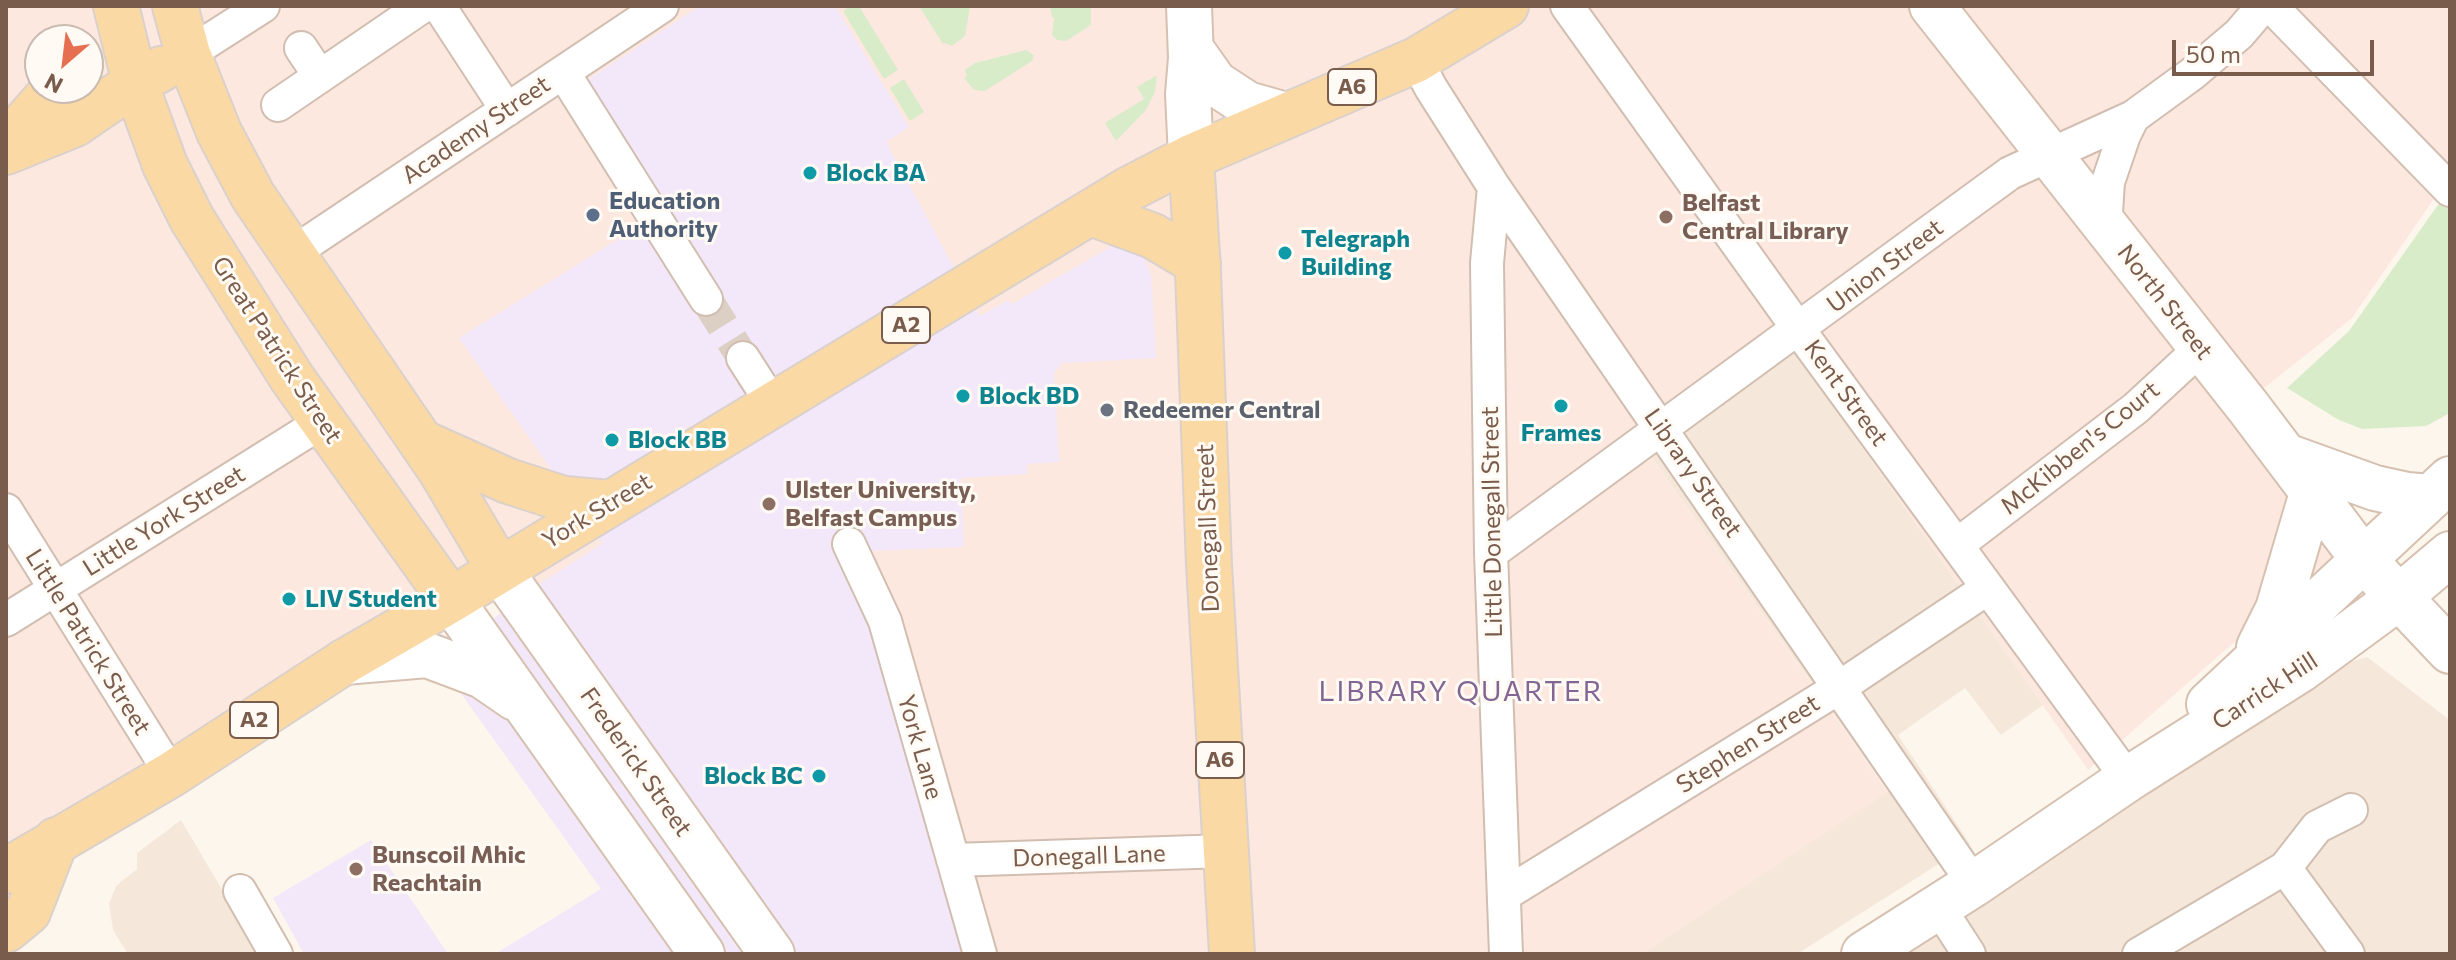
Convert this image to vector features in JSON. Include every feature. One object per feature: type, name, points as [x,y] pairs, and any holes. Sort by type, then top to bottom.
[{"type":"main road","name":"Great Patrick Street","points":[[116,6],[135,83],[165,165],[192,219],[322,422],[451,600]]},
{"type":"main road","points":[[175,6],[188,54],[219,132],[253,196],[458,497],[499,569]]},
{"type":"main road","name":"Donegall Street","points":[[1189,6],[1191,49],[1188,94],[1198,263],[1209,565],[1232,954]]},
{"type":"main road","name":"A6","points":[[1191,157],[1416,60],[1506,6]]},
{"type":"main road","name":"North Street","points":[[1932,6],[2286,456],[2363,559],[2450,651]]},
{"type":"main road","points":[[1191,49],[1215,83],[1247,104],[1286,115]]},
{"type":"main road","points":[[6,152],[75,124],[135,83],[188,54]]},
{"type":"main road","points":[[188,54],[170,114],[184,158],[192,219]]},
{"type":"main road","points":[[6,144],[41,104]]},
{"type":"main road","name":"York Street","points":[[6,871],[171,774],[344,662],[1129,189],[1191,157]]},
{"type":"main road","points":[[1091,213],[1153,236],[1198,263]]},
{"type":"main road","points":[[421,442],[508,481],[564,499],[611,503]]},
{"type":"main road","points":[[2286,456],[2375,488],[2407,495],[2441,488]]},
{"type":"main road","name":"Carrick Hill","points":[[2128,779],[2441,488]]},
{"type":"main road","points":[[2251,664],[2278,609],[2312,493]]},
{"type":"main road","name":"Carrick Hill","points":[[1864,954],[2128,779],[2300,670],[2398,598],[2450,554]]},
{"type":"main road","name":"Frederick Street","points":[[499,569],[772,954]]},
{"type":"main road","points":[[451,600],[702,954]]},
{"type":"main road","points":[[344,662],[427,655],[483,676],[527,707]]},
{"type":"main road","points":[[6,930],[28,912],[56,840]]},
{"type":"street","points":[[188,54],[263,6]]},
{"type":"street","points":[[278,105],[423,6]]},
{"type":"street","points":[[439,6],[507,110]]},
{"type":"street","name":"Academy Street","points":[[291,254],[662,6]]},
{"type":"street","name":"Kent Street","points":[[1567,6],[1799,330],[2128,779]]},
{"type":"street","name":"Union Street","points":[[1491,553],[2010,173],[2133,117],[2227,44],[2263,6]]},
{"type":"street","points":[[2271,6],[2450,190]]},
{"type":"street","points":[[301,48],[319,75]]},
{"type":"street","name":"Library Street","points":[[1416,60],[1494,187],[1840,687],[1956,895],[1969,954]]},
{"type":"street","points":[[563,72],[706,299]]},
{"type":"street","points":[[2105,227],[2108,182],[2133,117]]},
{"type":"street","name":"Little Donegall Street","points":[[1494,187],[1487,263],[1491,553],[1506,954]]},
{"type":"street","name":"McKibben's Court","points":[[1957,545],[2136,408],[2201,348]]},
{"type":"street","points":[[743,358],[773,405]]},
{"type":"street","name":"Little York Street","points":[[6,620],[322,422]]},
{"type":"street","name":"Little Patrick Street","points":[[6,510],[171,774]]},
{"type":"street","name":"York Lane","points":[[849,544],[885,621],[980,954]]},
{"type":"street","name":"Stephen Street","points":[[1504,895],[1840,687],[1988,588]]},
{"type":"street","points":[[2139,954],[2285,868],[2317,827],[2351,810]]},
{"type":"street","name":"Donegall Lane","points":[[953,860],[1226,851]]},
{"type":"street","points":[[2285,868],[2348,954]]},
{"type":"street","points":[[240,891],[276,954]]},
{"type":"shaded area","points":[[6,6],[1478,6],[6,862]]},
{"type":"shaded area","name":"Ulster University, Belfast Campus","points":[[700,6],[835,6],[909,127],[886,142],[980,316],[1008,300],[1012,304],[1112,246],[1122,246],[1143,255],[1151,275],[1156,358],[1062,363],[1054,373],[1059,462],[1027,464],[1027,474],[961,478],[964,547],[870,551],[861,533],[861,544],[982,954],[495,954],[601,889],[437,660],[544,581],[603,543],[459,338],[641,225],[563,96]]},
{"type":"shaded area","points":[[1522,6],[2450,6],[2450,190],[2444,184],[2352,318],[2233,413],[2340,550],[2088,770],[1780,330],[1632,430],[1888,792],[1641,954],[748,954],[489,594],[1148,197]]},
{"type":"shaded area","points":[[1780,330],[2043,705],[2001,735],[1965,688],[1898,735],[1970,844],[1797,954],[1641,954],[1888,791],[1632,430]]},
{"type":"shaded area","points":[[2367,657],[2450,720],[2450,954],[1906,954],[2123,809],[2292,679]]},
{"type":"shaded area","points":[[181,820],[260,954],[128,954],[113,930],[109,904],[116,886],[137,869],[137,853]]},
{"type":"shaded area","name":"Bunscoil Mhic Reachtain","points":[[371,840],[448,954],[304,954],[273,898]]},
{"type":"green space","points":[[859,6],[898,70],[884,79],[843,11]]},
{"type":"green space","points":[[919,6],[970,6],[965,36],[952,46],[943,44]]},
{"type":"green space","points":[[1050,6],[1091,6],[1091,25],[1066,41],[1057,40],[1052,35],[1054,18]]},
{"type":"green space","points":[[1026,50],[1034,55],[1032,61],[985,91],[974,90],[964,78],[967,76],[965,70],[975,63]]},
{"type":"green space","points":[[1157,75],[1155,92],[1146,110],[1116,141],[1105,123],[1144,99],[1137,87]]},
{"type":"green space","points":[[904,79],[924,112],[910,121],[890,88]]},
{"type":"green space","points":[[2445,195],[2450,201],[2450,413],[2426,426],[2362,429],[2339,420],[2287,388],[2349,331]]},
{"type":"tunnel","points":[[706,299],[743,358]]},
{"type":"place","name":"Block BA","points":[[810,173]]},
{"type":"place","name":"Education Authority","points":[[593,215]]},
{"type":"place","name":"Belfast Central Library","points":[[1666,217]]},
{"type":"place","name":"Telegraph Building","points":[[1285,253]]},
{"type":"place","name":"Block BD","points":[[963,396]]},
{"type":"place","name":"Frames","points":[[1561,406]]},
{"type":"place","name":"Redeemer Central","points":[[1107,410]]},
{"type":"place","name":"Block BB","points":[[612,440]]},
{"type":"place","name":"Ulster University, Belfast Campus","points":[[769,504]]},
{"type":"place","name":"LIV Student","points":[[289,599]]},
{"type":"place","name":"Block BC","points":[[819,776]]},
{"type":"place","name":"Bunscoil Mhic Reachtain","points":[[356,869]]},
{"type":"district","name":"LIBRARY QUARTER","points":[[1461,692]]}]
